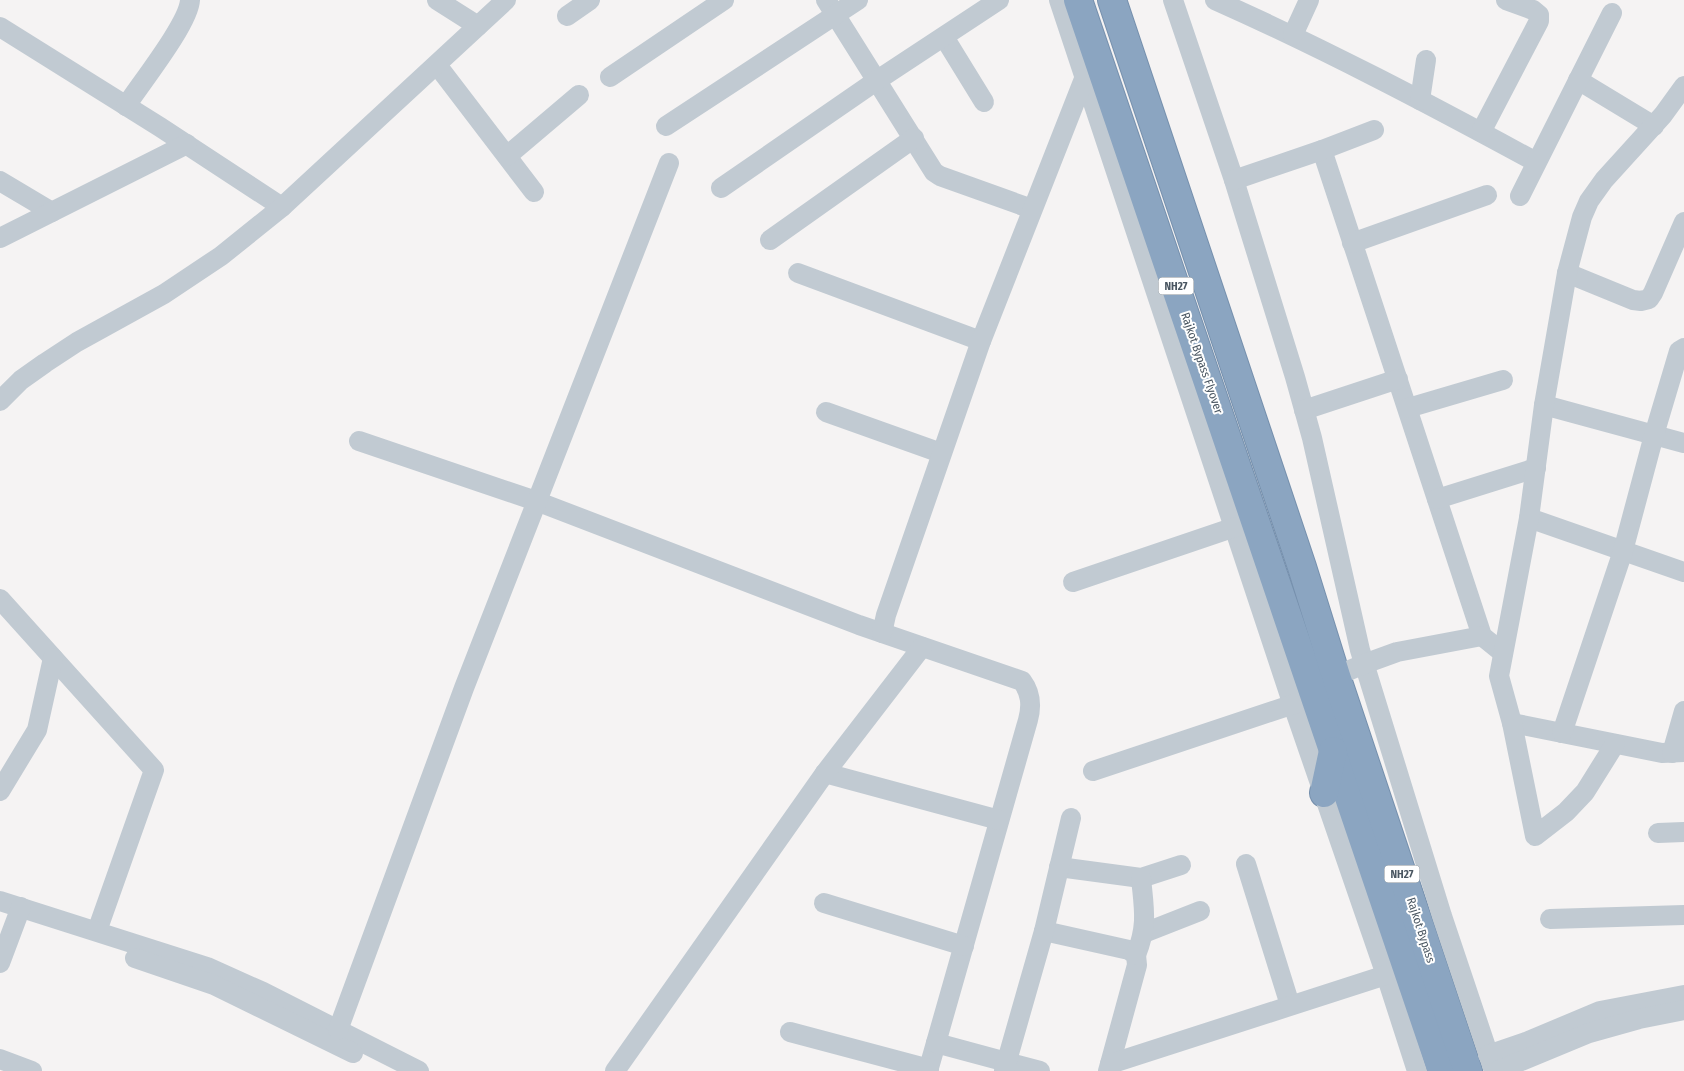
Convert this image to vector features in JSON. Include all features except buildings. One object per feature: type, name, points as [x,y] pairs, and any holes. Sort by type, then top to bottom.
[{"type":"highway","name":"Rajkot Bypass Flyover","points":[[1078,0],[1273,573],[1304,701]]},
{"type":"highway","name":"NH27","points":[[1112,0],[1302,567],[1336,676]]},
{"type":"highway","name":"Rajkot Bypass","points":[[1336,676],[1487,1067]]},
{"type":"highway","name":"Rajkot Bypass","points":[[1304,701],[1333,750],[1442,1071]]},
{"type":"highway","points":[[1324,793],[1333,750]]},
{"type":"street","points":[[126,106],[182,24],[190,9],[190,0]]},
{"type":"street","points":[[437,0],[478,26]]},
{"type":"street","points":[[0,400],[21,380],[45,363],[221,256],[282,207],[506,0]]},
{"type":"street","points":[[567,16],[590,0]]},
{"type":"street","points":[[610,76],[724,0]]},
{"type":"street","points":[[666,126],[831,8],[858,0]]},
{"type":"street","points":[[721,188],[876,81],[999,0]]},
{"type":"street","points":[[1059,0],[1235,528],[1304,701],[1324,793],[1417,1071]]},
{"type":"street","points":[[1174,0],[1234,180],[1304,410],[1364,664],[1487,1067]]},
{"type":"street","points":[[1215,0],[1293,35],[1536,162]]},
{"type":"street","points":[[1293,35],[1309,0]]},
{"type":"street","points":[[1481,132],[1539,21],[1539,15],[1533,10],[1506,0]]},
{"type":"street","points":[[831,8],[931,167],[940,176],[1032,209]]},
{"type":"street","points":[[1520,196],[1612,13]]},
{"type":"street","points":[[0,27],[187,144],[282,207]]},
{"type":"street","points":[[944,37],[984,102]]},
{"type":"street","points":[[1420,100],[1426,60]]},
{"type":"street","points":[[437,65],[534,192]]},
{"type":"street","points":[[882,633],[886,615],[981,341],[1084,79]]},
{"type":"street","points":[[1578,80],[1654,126]]},
{"type":"street","points":[[1615,744],[1585,792],[1566,812],[1535,836],[1512,723],[1499,676],[1530,518],[1544,405],[1567,273],[1582,217],[1589,201],[1604,180],[1663,116],[1684,86]]},
{"type":"street","points":[[507,156],[579,95]]},
{"type":"street","points":[[1234,180],[1374,130]]},
{"type":"street","points":[[770,240],[914,138]]},
{"type":"street","points":[[0,238],[187,144]]},
{"type":"street","points":[[1322,150],[1482,636],[1503,653]]},
{"type":"street","points":[[338,1030],[464,688],[668,163]]},
{"type":"street","points":[[0,181],[52,212]]},
{"type":"street","points":[[1352,243],[1487,195]]},
{"type":"street","points":[[1567,273],[1633,300],[1649,299],[1684,222]]},
{"type":"street","points":[[798,273],[981,341]]},
{"type":"street","points":[[1562,733],[1623,551],[1679,351],[1684,348]]},
{"type":"street","points":[[1304,410],[1398,379]]},
{"type":"street","points":[[1408,408],[1503,380]]},
{"type":"street","points":[[1544,405],[1684,443]]},
{"type":"street","points":[[826,412],[941,453]]},
{"type":"street","points":[[359,441],[536,502],[882,633],[1022,681],[1029,690],[1030,711],[1028,720],[928,1070],[790,1032]]},
{"type":"street","points":[[1437,499],[1536,468]]},
{"type":"street","points":[[1530,518],[1684,572]]},
{"type":"street","points":[[1073,582],[1235,528]]},
{"type":"street","points":[[0,600],[154,770],[97,931]]},
{"type":"street","points":[[1336,676],[1397,652],[1482,636]]},
{"type":"street","points":[[616,1071],[825,773],[922,647]]},
{"type":"street","points":[[0,791],[37,730],[53,658]]},
{"type":"street","points":[[1093,771],[1304,701]]},
{"type":"street","points":[[1512,723],[1662,753],[1678,752],[1684,711]]},
{"type":"street","points":[[825,773],[999,820]]},
{"type":"street","points":[[1005,1066],[1044,931],[1071,818]]},
{"type":"street","points":[[1658,833],[1684,832]]},
{"type":"street","points":[[1246,864],[1290,1005]]},
{"type":"street","points":[[1059,867],[1141,878],[1181,865]]},
{"type":"street","points":[[1109,1068],[1137,965],[1136,955],[1144,933],[1141,878]]},
{"type":"street","points":[[0,901],[12,914],[214,986],[388,1071]]},
{"type":"street","points":[[824,903],[964,946]]},
{"type":"street","points":[[1144,933],[1200,911]]},
{"type":"street","points":[[12,914],[97,931],[207,967],[263,992],[419,1071]]},
{"type":"street","points":[[0,963],[12,914]]},
{"type":"street","points":[[1550,919],[1684,915]]},
{"type":"street","points":[[1044,931],[1129,950],[1136,955]]},
{"type":"street","points":[[1109,1068],[1290,1005],[1386,975]]},
{"type":"street","points":[[1487,1067],[1526,1042],[1600,1011],[1684,995]]},
{"type":"street","points":[[1487,1067],[1589,1033],[1639,1019],[1684,1010]]},
{"type":"street","points":[[936,1043],[1005,1066],[1040,1071]]},
{"type":"street","points":[[0,1059],[32,1071]]}]
